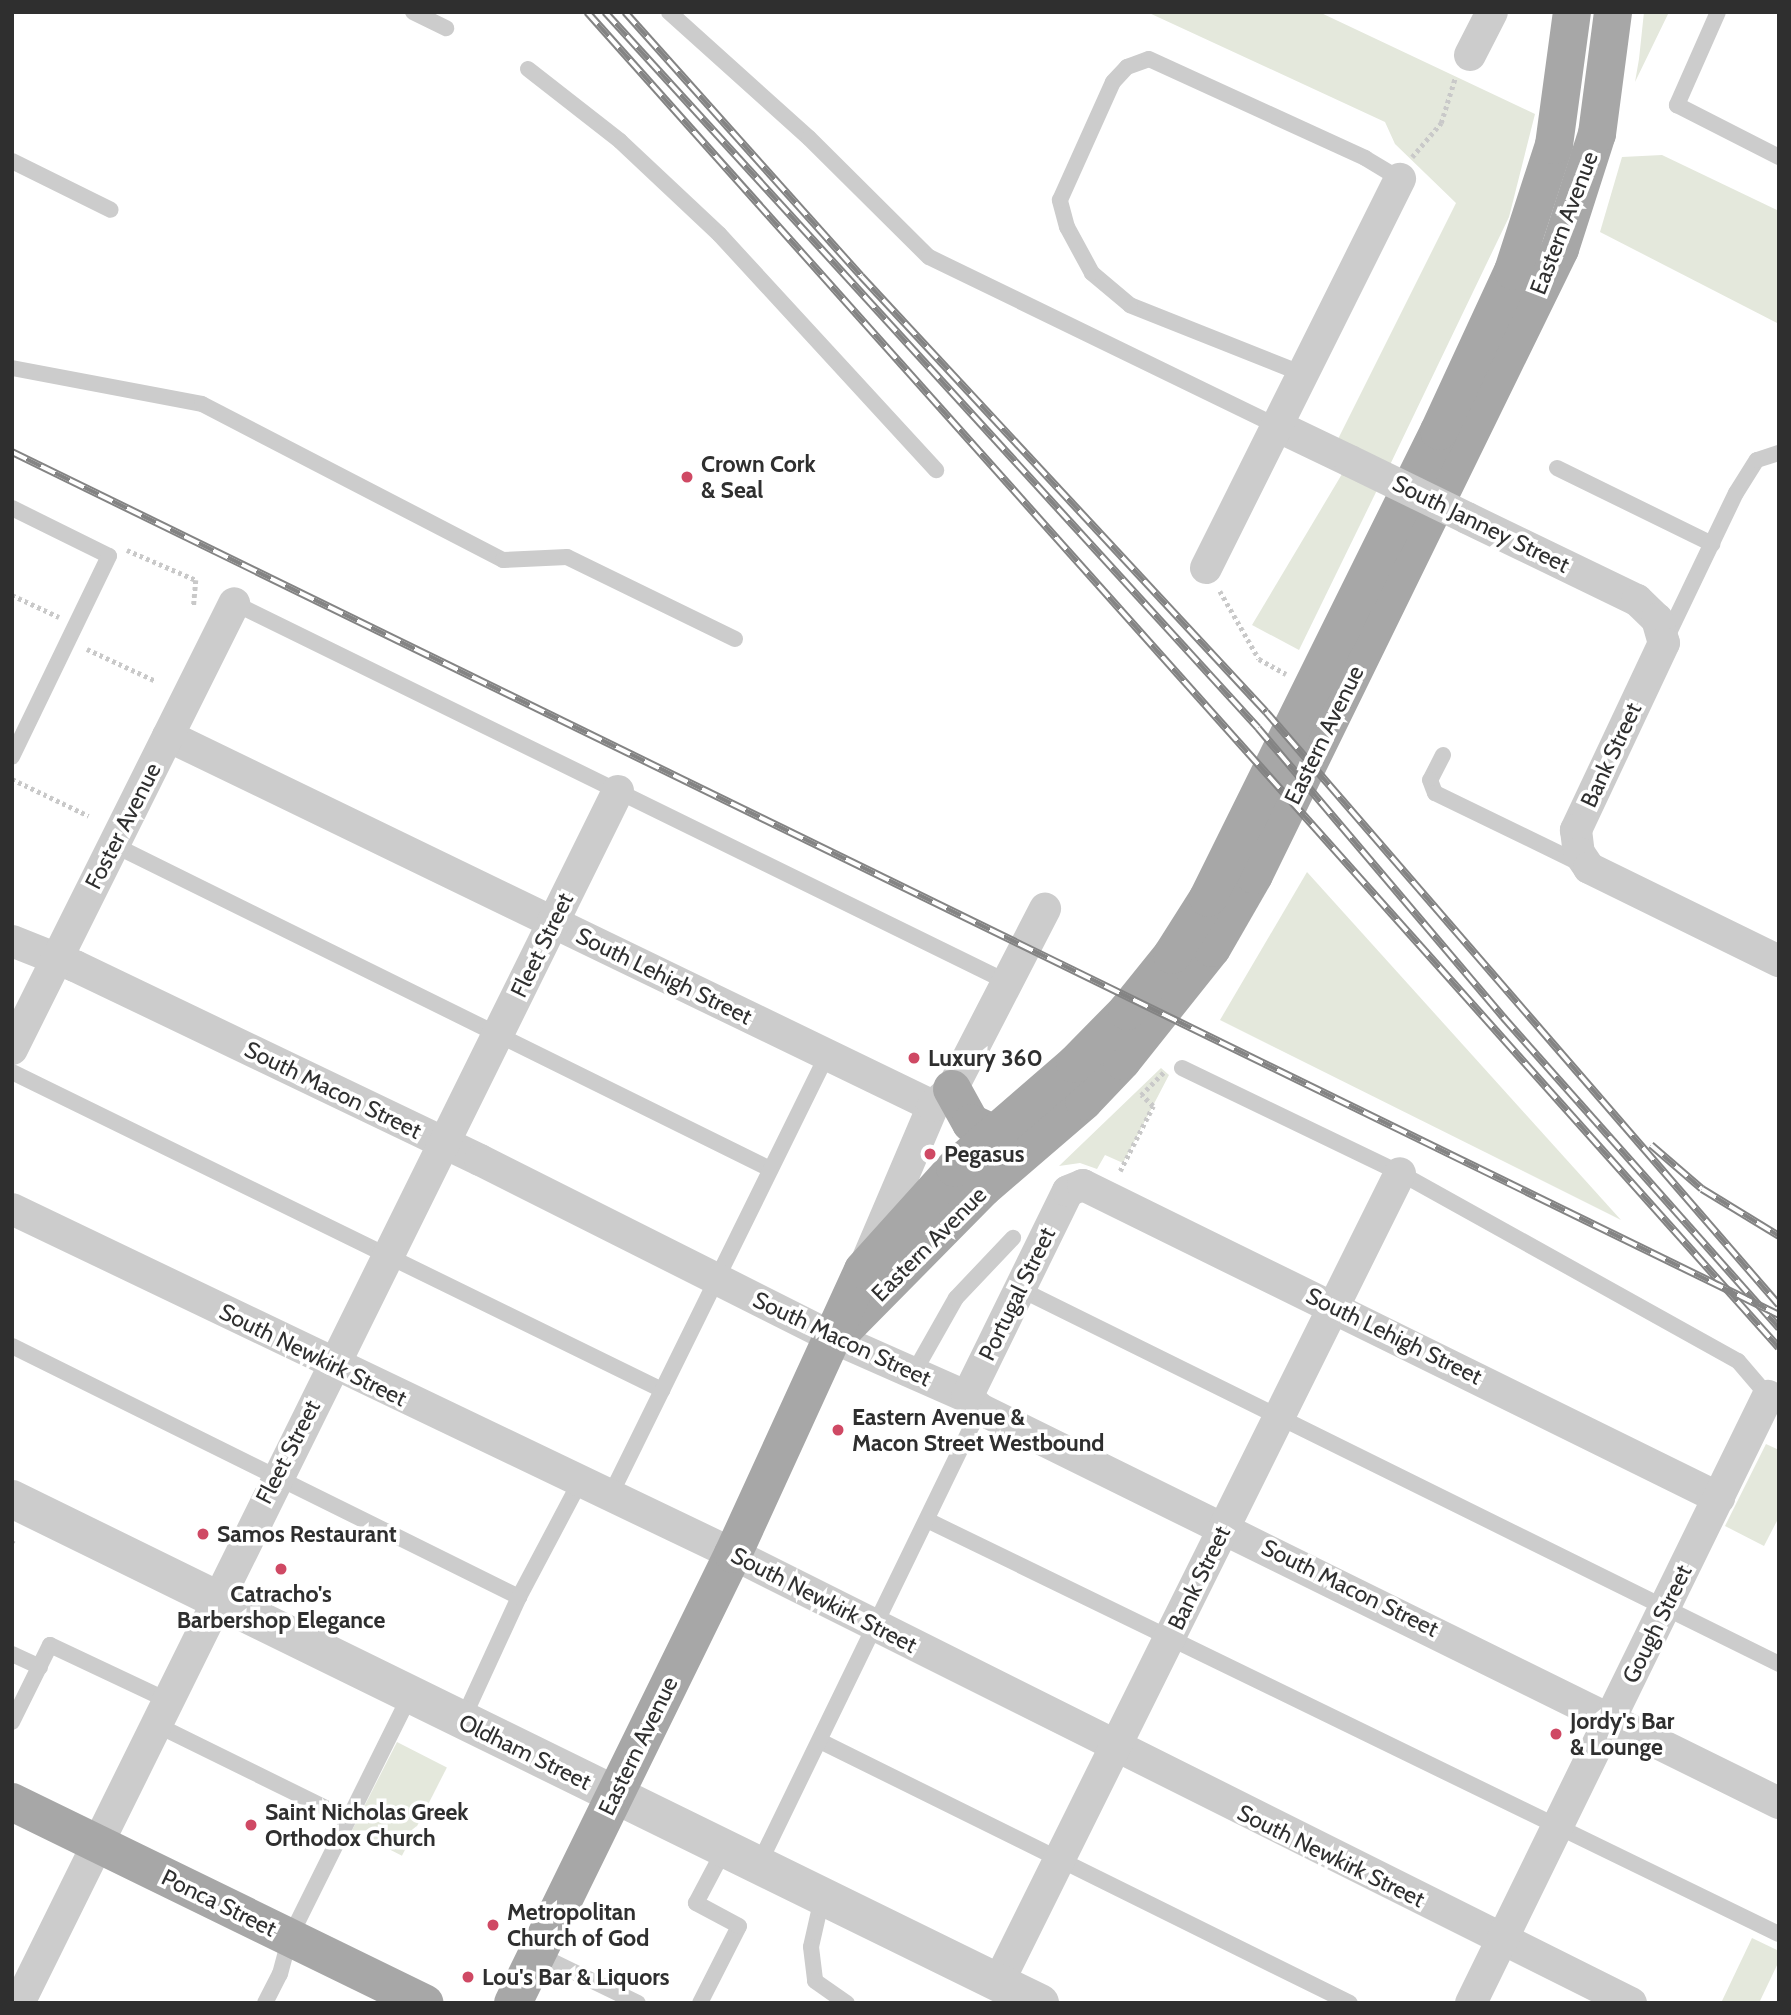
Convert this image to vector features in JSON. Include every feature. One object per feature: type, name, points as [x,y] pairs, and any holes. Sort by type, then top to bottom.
[{"type":"main road","name":"Eastern Avenue","points":[[513,2003],[733,1554],[863,1270],[916,1206],[1075,1065],[1127,1011],[1179,944],[1243,833],[1513,271],[1555,145],[1572,12]]},
{"type":"main road","name":"Eastern Avenue","points":[[834,1338],[983,1188],[1084,1101],[1122,1061],[1212,948],[1255,875],[1560,249],[1597,134],[1613,12]]},
{"type":"main road","points":[[942,1098],[971,1123],[995,1134]]},
{"type":"main road","name":"Ponca Street","points":[[12,1802],[425,2003]]},
{"type":"street","points":[[1470,55],[1492,12]]},
{"type":"street","points":[[1206,568],[1400,179]]},
{"type":"street","name":"South Janney Street","points":[[1277,426],[1637,600],[1657,619],[1664,643]]},
{"type":"street","name":"Foster Avenue","points":[[12,1049],[234,603]]},
{"type":"street","name":"Bank Street","points":[[1589,868],[1579,853],[1576,830],[1664,643]]},
{"type":"street","name":"South Lehigh Street","points":[[169,736],[827,1055],[942,1098]]},
{"type":"street","name":"Fleet Street","points":[[22,2002],[215,1598],[618,791]]},
{"type":"street","points":[[1589,868],[1779,961]]},
{"type":"street","name":"Eastern Avenue","points":[[863,1270],[886,1207],[1045,909]]},
{"type":"street","name":"South Macon Street","points":[[12,942],[56,960],[444,1143],[834,1338],[973,1403],[1611,1716],[1632,1732],[1779,1803]]},
{"type":"street","name":"Bank Street","points":[[998,1983],[1401,1173]]},
{"type":"street","name":"South Lehigh Street","points":[[1068,1191],[1083,1185],[1092,1188],[1719,1498]]},
{"type":"street","name":"Portugal Street","points":[[973,1403],[1020,1289],[1068,1191]]},
{"type":"street","name":"South Newkirk Street","points":[[12,1209],[332,1365],[733,1554],[1115,1748],[1631,2003]]},
{"type":"street","name":"Gough Street","points":[[1471,2003],[1768,1396]]},
{"type":"street","name":"Oldham Street","points":[[12,1499],[613,1796],[1040,2003]]},
{"type":"lane","points":[[413,12],[446,28]]},
{"type":"lane","points":[[668,12],[809,138],[929,257],[1277,426]]},
{"type":"lane","points":[[1718,12],[1677,105],[1779,157]]},
{"type":"lane","points":[[1303,374],[1130,305],[1092,274],[1067,227],[1060,200],[1113,82],[1127,67],[1149,59],[1365,158],[1400,179]]},
{"type":"lane","points":[[528,69],[620,141],[719,234],[936,470]]},
{"type":"lane","points":[[12,161],[111,210]]},
{"type":"lane","points":[[12,357],[31,370]]},
{"type":"lane","points":[[12,368],[202,404],[503,560],[567,557],[735,639]]},
{"type":"lane","points":[[1664,643],[1757,460],[1779,453]]},
{"type":"lane","points":[[1557,468],[1712,544]]},
{"type":"lane","points":[[12,508],[110,556],[12,758]]},
{"type":"lane","points":[[234,603],[1007,982]]},
{"type":"lane","points":[[1443,755],[1430,780],[1435,793],[1589,868]]},
{"type":"lane","points":[[114,845],[771,1170]]},
{"type":"lane","points":[[610,1496],[827,1055]]},
{"type":"lane","points":[[1182,1068],[1401,1173],[1738,1361],[1768,1396]]},
{"type":"lane","points":[[12,1072],[386,1258],[662,1390]]},
{"type":"lane","points":[[913,1374],[956,1298],[1013,1238]]},
{"type":"lane","points":[[1020,1289],[1779,1664]]},
{"type":"lane","points":[[12,1346],[519,1597]]},
{"type":"lane","points":[[758,1866],[927,1520],[973,1403]]},
{"type":"lane","points":[[462,1721],[519,1597],[580,1482]]},
{"type":"lane","points":[[927,1520],[1169,1640],[1779,1934]]},
{"type":"lane","points":[[12,1722],[50,1645],[348,1819]]},
{"type":"lane","points":[[12,1654],[40,1667]]},
{"type":"lane","points":[[265,2003],[280,1974],[289,1937],[410,1695]]},
{"type":"lane","points":[[820,1741],[1350,2003]]},
{"type":"lane","points":[[700,2003],[739,1926],[696,1903],[724,1850]]},
{"type":"lane","points":[[822,1898],[811,1947],[813,1971],[825,1991],[845,2002]]},
{"type":"lane","points":[[537,1954],[638,2003]]},
{"type":"path","points":[[1400,179],[1419,145],[1441,123],[1448,87],[1470,55]]},
{"type":"path","points":[[110,556],[131,549],[196,580],[194,605]]},
{"type":"path","points":[[1206,568],[1259,659],[1286,674]]},
{"type":"path","points":[[12,595],[76,625]]},
{"type":"path","points":[[69,641],[156,681]]},
{"type":"path","points":[[12,779],[89,816]]},
{"type":"path","points":[[1120,1171],[1153,1106],[1141,1095],[1166,1070],[1182,1068]]},
{"type":"shaded area","points":[[1147,12],[1319,12],[1535,114],[1509,217],[1388,469],[1336,443],[1456,203],[1395,144],[1385,122]]},
{"type":"shaded area","points":[[1644,12],[1669,12],[1635,82],[1639,59]]},
{"type":"shaded area","points":[[1662,155],[1779,211],[1779,324],[1600,232],[1622,157]]},
{"type":"shaded area","points":[[1342,474],[1379,486],[1299,650],[1252,625]]},
{"type":"shaded area","points":[[1307,872],[1621,1220],[1220,1020]]},
{"type":"shaded area","points":[[1161,1068],[1169,1075],[1123,1163],[1105,1155],[1097,1169],[1080,1163],[1059,1166]]},
{"type":"shaded area","points":[[1766,1444],[1779,1450],[1779,1517],[1764,1546],[1725,1526]]},
{"type":"shaded area","points":[[397,1742],[447,1767],[402,1856],[352,1830]]},
{"type":"shaded area","points":[[1752,1938],[1779,1951],[1779,1961],[1759,2003],[1721,2003]]},
{"type":"railway","points":[[587,12],[1779,1348]]},
{"type":"railway","points":[[605,12],[1258,728],[1503,1017],[1779,1328]]},
{"type":"railway","points":[[625,12],[861,276],[1266,712],[1779,1305]]},
{"type":"railway","points":[[12,452],[1779,1315]]},
{"type":"railway","points":[[1651,1145],[1702,1189],[1779,1236]]},
{"type":"place","name":"Crown Cork & Seal","points":[[687,477]]},
{"type":"place","name":"Luxury 360","points":[[914,1058]]},
{"type":"place","name":"Pegasus","points":[[930,1154]]},
{"type":"place","name":"Eastern Avenue & Macon Street Westbound","points":[[838,1430]]},
{"type":"place","name":"Samos Restaurant","points":[[203,1534]]},
{"type":"place","name":"Catracho's Barbershop Elegance","points":[[281,1569]]},
{"type":"place","name":"Jordy's Bar & Lounge","points":[[1556,1734]]},
{"type":"place","name":"Saint Nicholas Greek Orthodox Church","points":[[251,1825]]},
{"type":"place","name":"Metropolitan Church of God","points":[[493,1925]]},
{"type":"place","name":"Lou's Bar & Liquors","points":[[468,1977]]}]
